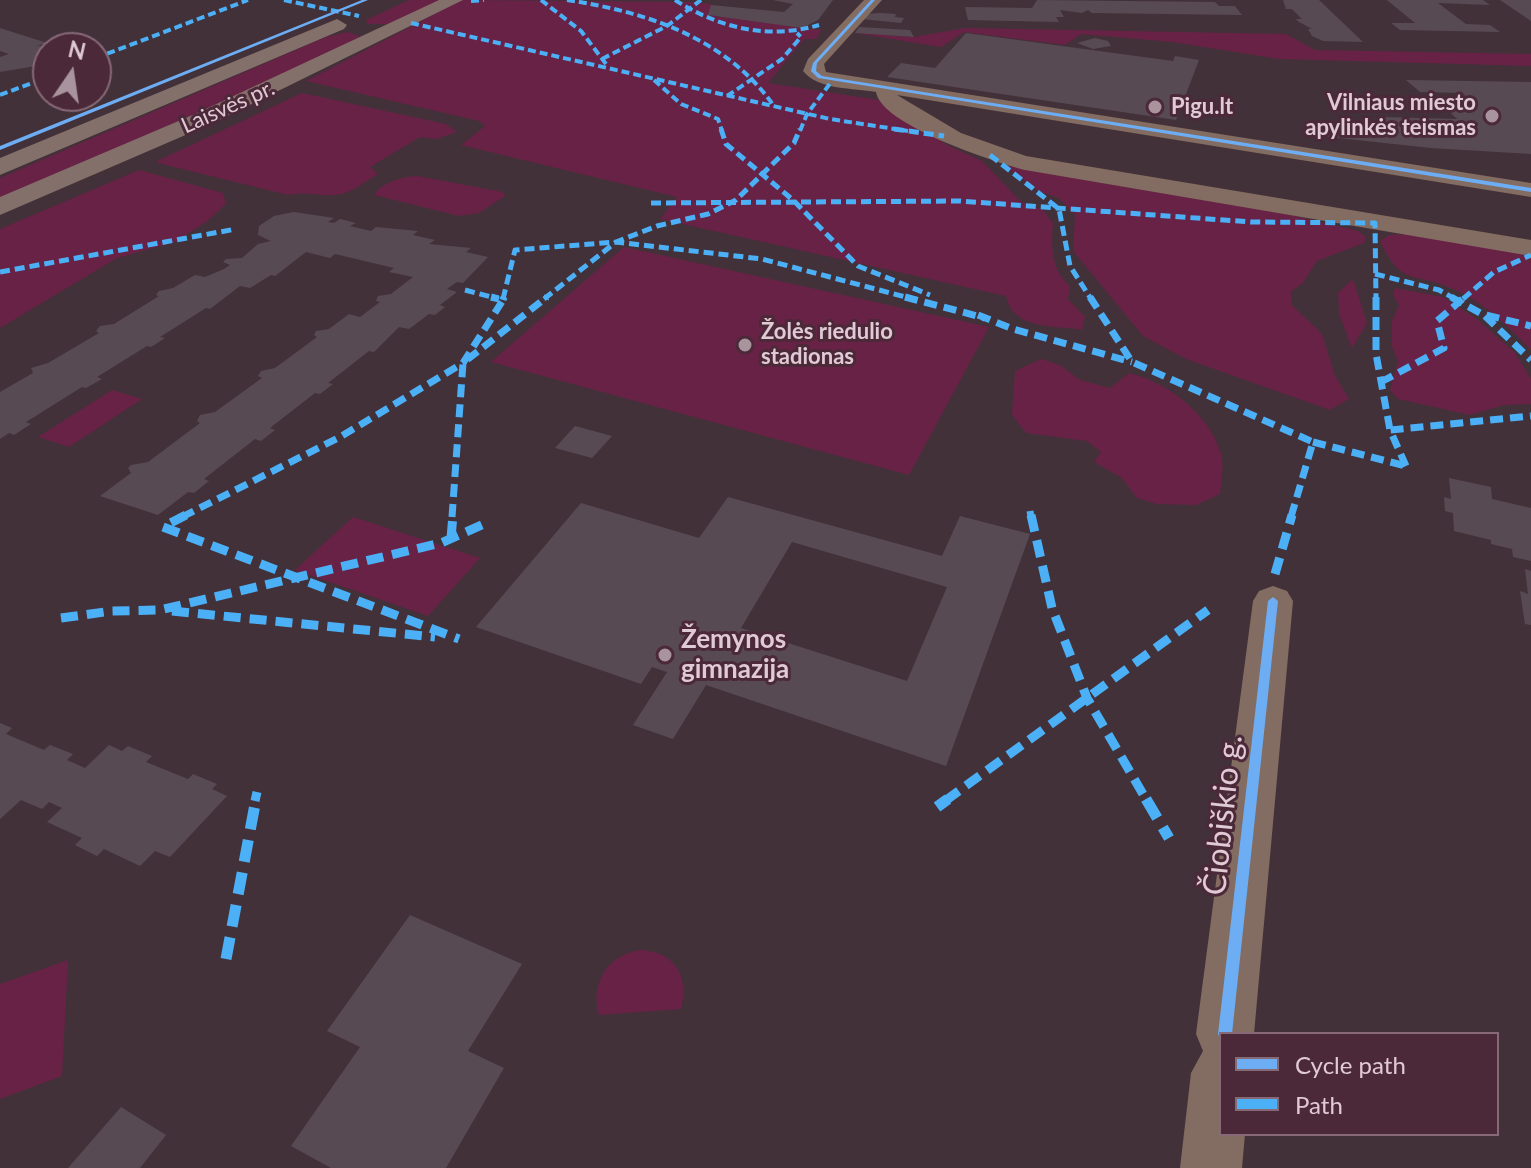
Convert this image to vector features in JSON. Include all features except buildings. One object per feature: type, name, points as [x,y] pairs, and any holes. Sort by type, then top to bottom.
[{"type":"main road","name":"Laisvės pr.","points":[[0,207],[372,42],[454,0]]},
{"type":"main road","name":"Laisvės pr.","points":[[0,167],[382,5]]},
{"type":"main road","points":[[359,16],[358,23],[368,27],[408,25]]},
{"type":"main road","points":[[321,32],[360,30],[370,34],[372,42]]},
{"type":"street","points":[[873,0],[815,63],[813,71],[832,81],[1531,190]]},
{"type":"street","points":[[888,90],[885,95],[888,99],[944,136],[1013,160],[1531,248]]},
{"type":"street","name":"Čiobiškio g.","points":[[1225,1032],[1273,601]]},
{"type":"street","points":[[1211,1168],[1219,1092]]},
{"type":"shaded area","points":[[409,0],[443,0],[394,24],[368,24],[366,20]]},
{"type":"shaded area","points":[[462,0],[692,2],[712,4],[709,15],[821,30],[816,39],[804,39],[768,83],[879,100],[947,145],[982,161],[1020,201],[1043,210],[1053,223],[1052,249],[1056,265],[1070,286],[1068,299],[1085,317],[1082,330],[1026,321],[1010,307],[1006,296],[660,219],[677,197],[461,145],[485,126],[479,121],[306,81]]},
{"type":"shaded area","points":[[965,28],[1286,34],[1315,50],[1531,54],[1531,66],[1279,59],[1172,42],[1081,34],[1065,45],[964,32],[941,47],[855,33],[914,37]]},
{"type":"shaded area","points":[[348,32],[362,37],[358,43],[0,200],[0,178],[326,37]]},
{"type":"shaded area","points":[[302,93],[446,124],[457,132],[436,139],[420,137],[370,167],[378,174],[352,190],[335,195],[288,195],[157,161]]},
{"type":"shaded area","points":[[1002,164],[1249,205],[1358,231],[1366,237],[1364,243],[1317,261],[1302,284],[1291,291],[1292,305],[1322,334],[1335,376],[1349,399],[1330,410],[1186,359],[1143,336],[1073,251],[1075,215],[1059,198],[1038,191]]},
{"type":"shaded area","points":[[139,170],[223,193],[226,204],[206,222],[175,242],[117,258],[0,328],[0,229]]},
{"type":"shaded area","points":[[417,176],[503,192],[505,196],[479,213],[459,216],[374,195],[393,181]]},
{"type":"shaded area","points":[[1407,234],[1531,252],[1531,350],[1474,300],[1440,284],[1410,276],[1395,266],[1380,241],[1389,235]]},
{"type":"shaded area","name":"Žolės riedulio stadionas","points":[[624,247],[989,327],[909,475],[491,362]]},
{"type":"shaded area","points":[[1353,279],[1367,323],[1352,348],[1339,314],[1338,293]]},
{"type":"shaded area","points":[[1395,288],[1443,297],[1477,319],[1515,353],[1531,379],[1531,404],[1504,405],[1470,415],[1398,399],[1390,390],[1398,361],[1392,346],[1392,321],[1399,305],[1393,295]]},
{"type":"shaded area","points":[[1041,359],[1060,365],[1080,380],[1110,388],[1129,373],[1143,377],[1184,401],[1206,424],[1220,451],[1220,494],[1196,505],[1157,504],[1137,498],[1122,478],[1094,462],[1101,452],[1087,441],[1026,433],[1012,415],[1015,371]]},
{"type":"shaded area","points":[[112,390],[142,399],[69,447],[38,437]]},
{"type":"shaded area","points":[[353,517],[480,558],[428,616],[295,570]]},
{"type":"shaded area","points":[[640,950],[662,955],[677,968],[683,986],[681,1009],[599,1015],[597,992],[604,973],[618,958]]},
{"type":"shaded area","points":[[68,960],[62,1076],[0,1099],[0,984]]},
{"type":"marked path","points":[[112,52],[248,0]]},
{"type":"marked path","points":[[284,0],[359,16]]},
{"type":"marked path","points":[[471,1],[484,0]]},
{"type":"marked path","points":[[541,0],[581,31],[606,64]]},
{"type":"marked path","points":[[567,0],[641,16],[688,35],[752,76],[774,106]]},
{"type":"marked path","points":[[675,0],[707,18],[745,29],[784,32],[819,25]]},
{"type":"marked path","points":[[602,59],[667,26],[701,0]]},
{"type":"marked path","points":[[411,23],[830,119],[944,136]]},
{"type":"marked path","points":[[727,96],[782,59],[801,37],[797,33]]},
{"type":"marked path","points":[[654,80],[681,104],[718,119],[726,144],[793,200],[858,266],[930,295]]},
{"type":"marked path","points":[[503,300],[515,250],[616,242],[657,226],[708,214],[736,200],[794,143],[807,114],[832,81]]},
{"type":"marked path","points":[[0,95],[32,83]]},
{"type":"marked path","points":[[990,155],[1059,209],[1070,266],[1132,362],[1313,442],[1275,574]]},
{"type":"marked path","points":[[651,203],[960,201],[1251,222],[1375,223],[1376,354],[1390,430]]},
{"type":"marked path","points":[[0,272],[236,229]]},
{"type":"marked path","points":[[451,538],[463,363],[616,242],[762,259],[985,318]]},
{"type":"marked path","points":[[1381,382],[1444,348],[1437,321],[1494,272],[1531,255]]},
{"type":"marked path","points":[[1375,274],[1439,290],[1482,314],[1531,326]]},
{"type":"marked path","points":[[459,639],[163,527],[340,437],[463,363],[503,300],[465,290]]},
{"type":"marked path","points":[[978,315],[1013,329],[1132,362]]},
{"type":"marked path","points":[[1485,316],[1531,360]]},
{"type":"marked path","points":[[1406,466],[1390,430],[1531,416]]},
{"type":"marked path","points":[[1313,442],[1406,466]]},
{"type":"marked path","points":[[1030,511],[1052,608],[1087,698],[1169,838]]},
{"type":"marked path","points":[[61,618],[112,611],[160,610],[441,543],[484,524]]},
{"type":"marked path","points":[[937,807],[1208,610]]},
{"type":"marked path","points":[[172,611],[435,637]]},
{"type":"marked path","points":[[226,959],[257,792]]},
{"type":"cycle path","points":[[0,148],[366,0]]},
{"type":"cycle path","points":[[873,0],[815,63],[813,71],[820,77],[1531,190]]},
{"type":"cycle path","points":[[1225,1032],[1273,601]]},
{"type":"place","name":"Pigu.lt","points":[[1155,107]]},
{"type":"place","name":"Vilniaus miesto apylinkės teismas","points":[[1492,116]]},
{"type":"place","name":"Žolės riedulio stadionas","points":[[745,345]]},
{"type":"place","name":"Žemynos gimnazija","points":[[665,655]]}]
